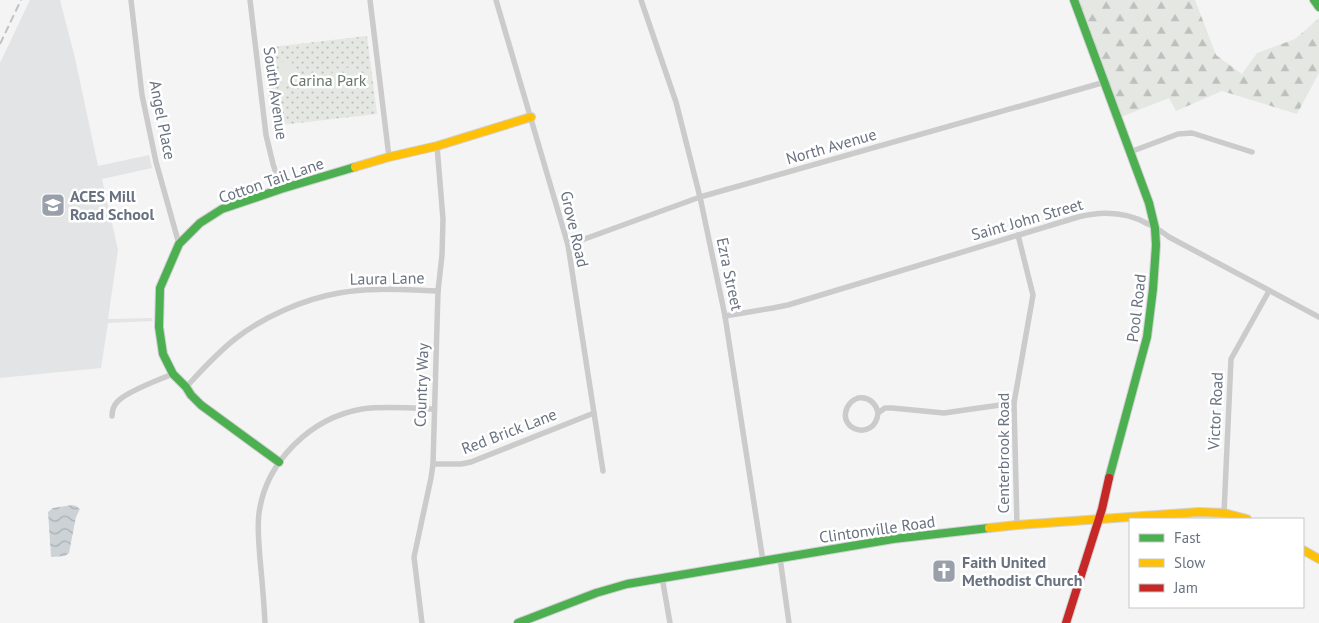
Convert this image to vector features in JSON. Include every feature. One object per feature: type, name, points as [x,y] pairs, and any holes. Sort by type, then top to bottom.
[{"type":"street","name":"Angel Place","points":[[131,0],[142,95],[156,162],[179,244]]},
{"type":"street","name":"South Avenue","points":[[250,0],[266,135],[281,188]]},
{"type":"street","points":[[370,0],[389,157]]},
{"type":"street","name":"Grove Road","points":[[496,0],[568,245],[603,470]]},
{"type":"street","name":"Ezra Street","points":[[641,0],[676,102],[700,197],[725,316],[764,561]]},
{"type":"street","name":"Pool Road","points":[[1066,623],[1098,519],[1147,337],[1156,254],[1155,228],[1149,203],[1106,82],[1074,0]]},
{"type":"street","points":[[1314,0],[1319,7]]},
{"type":"street","name":"North Avenue","points":[[568,245],[700,197],[1106,82]]},
{"type":"street","name":"Cotton Tail Lane","points":[[279,462],[201,405],[173,374],[163,354],[159,327],[160,288],[179,244],[200,223],[222,209],[281,188],[389,157],[437,146],[531,117]]},
{"type":"street","points":[[1130,152],[1178,134],[1192,133],[1252,152]]},
{"type":"street","name":"Country Way","points":[[422,623],[414,557],[433,464],[438,291],[443,219],[437,146]]},
{"type":"street","name":"Saint John Street","points":[[725,316],[788,305],[1018,235],[1083,216],[1101,213],[1130,217],[1145,222],[1169,237],[1319,317]]},
{"type":"street","name":"Centerbrook Road","points":[[1016,525],[1014,404],[1033,295],[1018,235]]},
{"type":"street","name":"Laura Lane","points":[[186,387],[208,362],[236,338],[264,320],[306,301],[339,293],[370,290],[438,291]]},
{"type":"street","name":"Victor Road","points":[[1224,513],[1231,359],[1270,291]]},
{"type":"street","points":[[112,416],[117,402],[130,393],[173,374]]},
{"type":"street","points":[[878,413],[872,402],[861,398],[850,403],[845,415],[849,424],[857,430],[863,430],[872,426],[878,413],[885,408],[944,413],[1014,404]]},
{"type":"street","points":[[265,623],[258,535],[259,514],[262,499],[279,462],[303,436],[346,413],[374,408],[434,409]]},
{"type":"street","name":"Red Brick Lane","points":[[433,464],[471,462],[594,413]]},
{"type":"street","name":"Clintonville Road","points":[[518,623],[625,584],[894,539],[1016,525],[1199,512],[1224,513],[1243,518]]},
{"type":"street","points":[[1304,551],[1319,559]]},
{"type":"street","points":[[780,558],[789,623]]},
{"type":"street","points":[[662,577],[670,623]]},
{"type":"shaded area","name":"ACES Mill Road School","points":[[30,0],[60,0],[75,58],[98,166],[149,155],[152,168],[102,179],[118,250],[108,319],[152,318],[153,321],[108,323],[101,368],[0,378],[0,63]]},
{"type":"green space","points":[[1078,0],[1195,0],[1216,55],[1242,74],[1257,53],[1295,39],[1319,18],[1319,73],[1297,114],[1222,91],[1176,111],[1169,98],[1121,117]]},
{"type":"green space","name":"Carina Park","points":[[367,36],[377,114],[272,126],[263,48]]},
{"type":"green space","points":[[292,61],[295,83],[282,84],[279,62]]},
{"type":"green space","points":[[355,67],[357,87],[347,88],[345,68]]},
{"type":"green space","points":[[341,68],[344,89],[334,90],[332,69]]},
{"type":"water","points":[[72,505],[80,509],[76,517],[69,553],[65,556],[52,557],[48,512],[53,508]]},
{"type":"railway","points":[[0,44],[21,0]]},
{"type":"traffic: fast","points":[[1074,0],[1149,203],[1155,228],[1156,245],[1153,289],[1147,337],[1109,478]]},
{"type":"traffic: fast","points":[[1314,0],[1319,7]]},
{"type":"traffic: fast","points":[[279,462],[201,405],[173,374],[163,354],[159,327],[160,288],[179,244],[200,223],[222,209],[355,167]]},
{"type":"traffic: fast","points":[[518,623],[596,593],[627,584],[893,539],[989,528]]},
{"type":"traffic: slow","points":[[355,167],[437,146],[531,117]]},
{"type":"traffic: slow","points":[[989,528],[1199,512],[1224,513],[1243,518]]},
{"type":"traffic: slow","points":[[1304,551],[1319,559]]},
{"type":"traffic: jam","points":[[1066,623],[1102,509],[1109,478]]},
{"type":"place","name":"ACES Mill Road School","points":[[53,205]]},
{"type":"place","name":"Faith United Methodist Church","points":[[944,571]]}]
